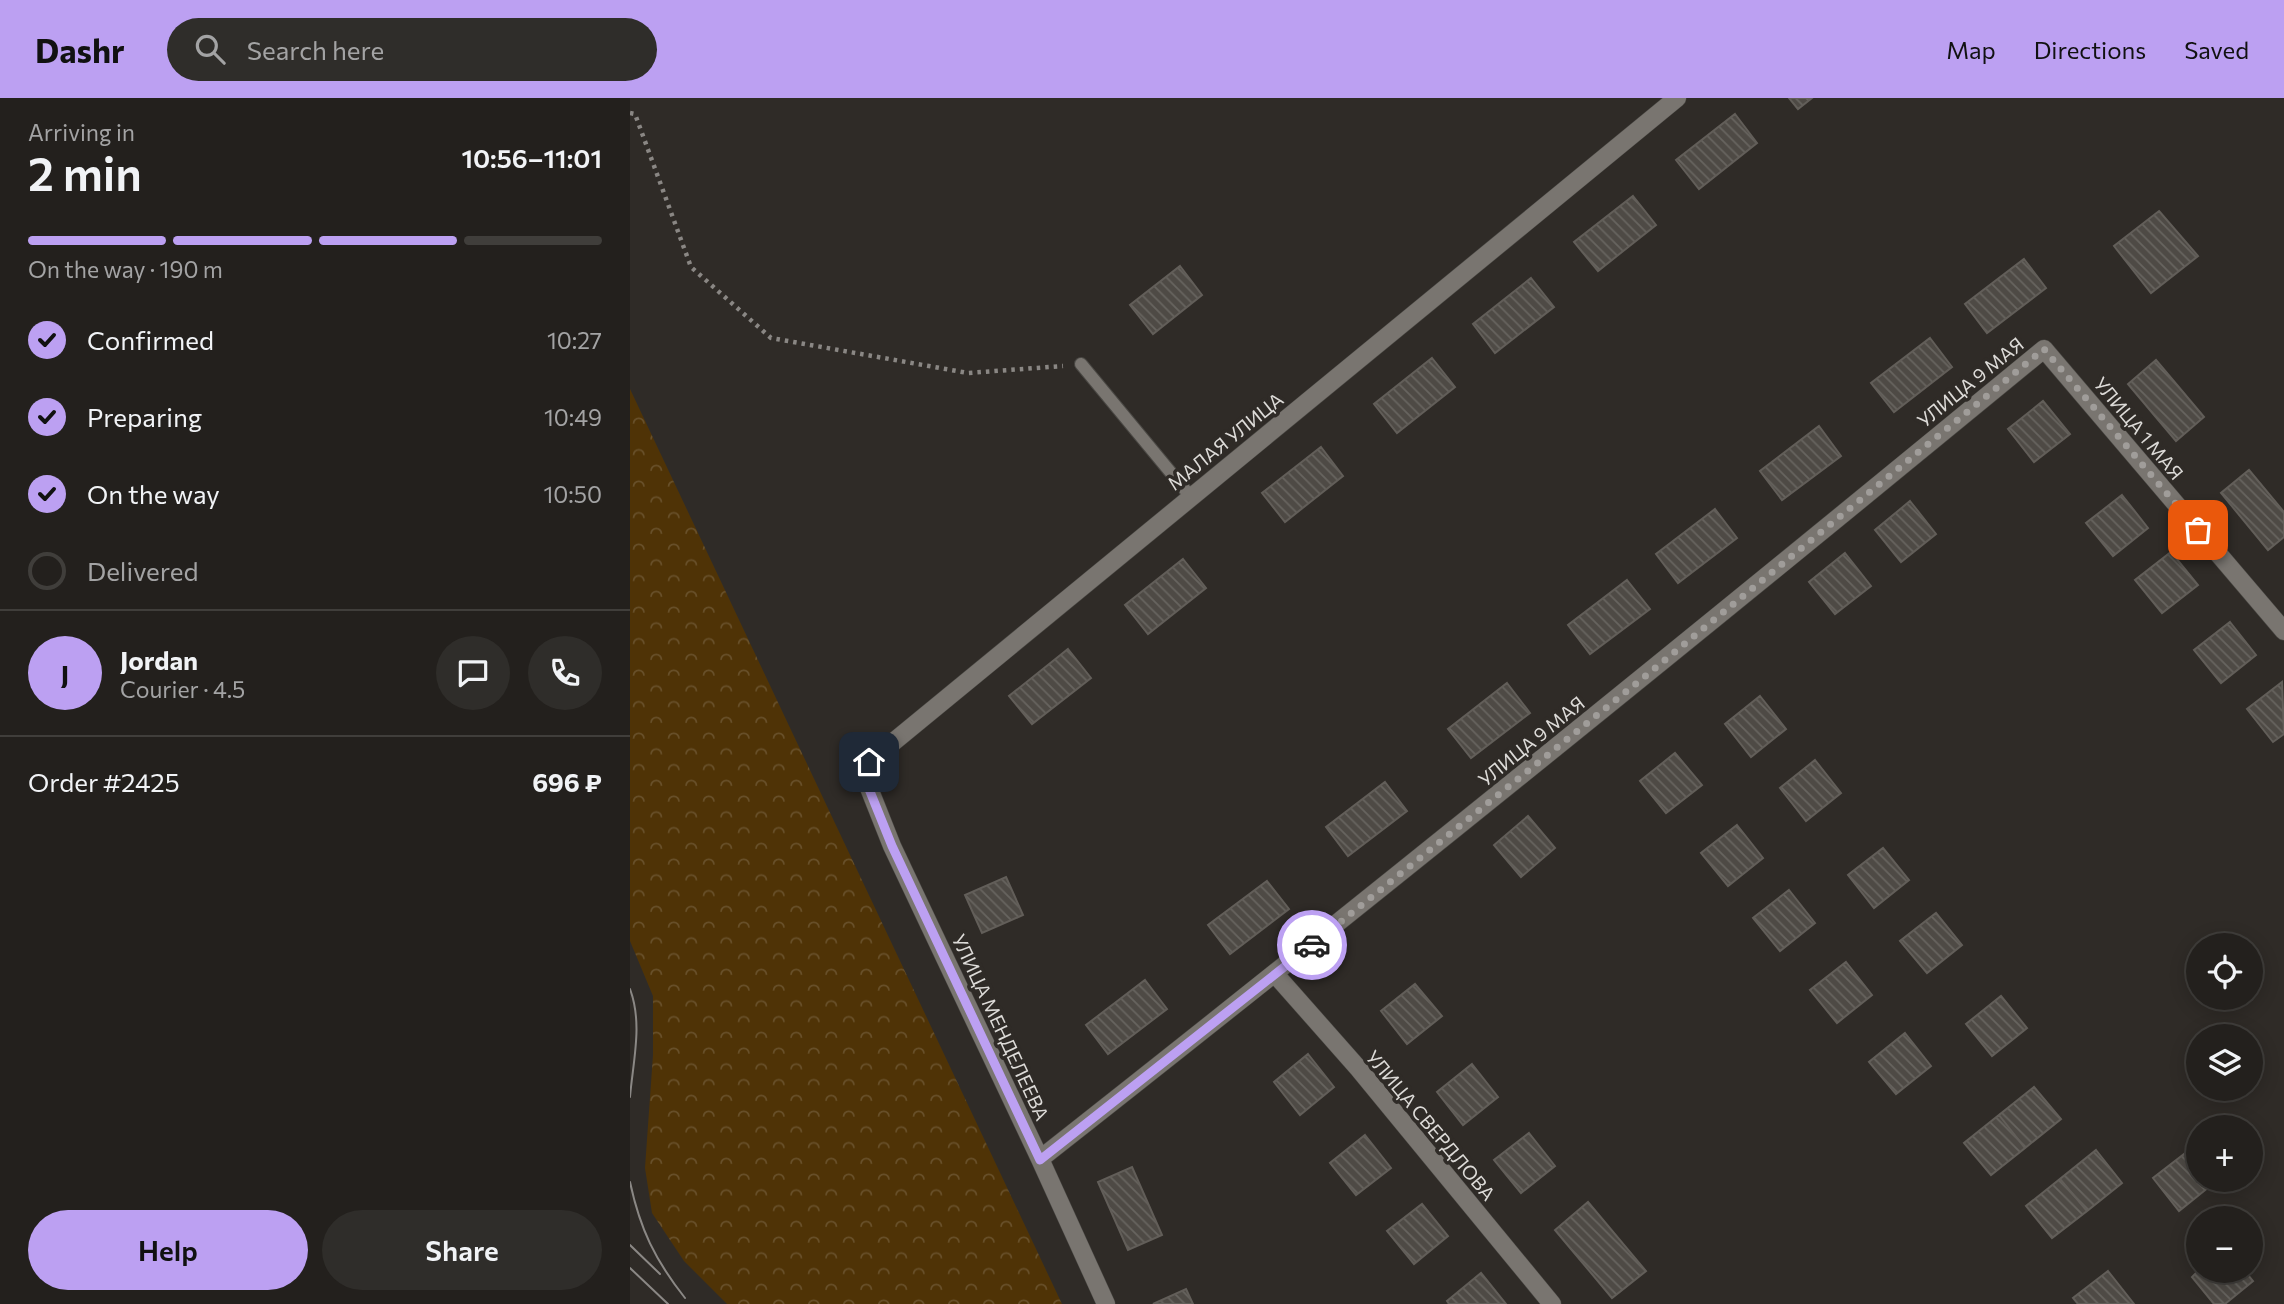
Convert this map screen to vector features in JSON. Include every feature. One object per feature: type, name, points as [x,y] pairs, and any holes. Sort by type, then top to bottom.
[{"type":"street","name":"МАЛАЯ УЛИЦА","points":[[892,846],[869,789],[869,762],[1677,98]]},
{"type":"street","name":"УЛИЦА 1 МАЯ","points":[[2044,349],[2284,631]]},
{"type":"street","name":"УЛИЦА 9 МАЯ","points":[[1040,1160],[1648,674],[2044,349]]},
{"type":"street","name":"УЛИЦА МЕНДЕЛЕЕВА","points":[[892,846],[1105,1304]]},
{"type":"street","name":"УЛИЦА СВЕРДЛОВА","points":[[1275,974],[1357,1068],[1552,1304]]},
{"type":"lane","points":[[1081,364],[1191,496]]},
{"type":"path","points":[[630,113],[635,114],[691,267],[771,338],[968,373],[1081,364]]},
{"type":"green space","points":[[630,389],[1062,1304],[727,1304],[684,1261],[652,1213],[645,1168],[653,1055],[653,996],[630,941]]},
{"type":"building","points":[[1789,98],[1812,98],[1798,109]]},
{"type":"building","points":[[1735,114],[1757,143],[1699,189],[1676,160]]},
{"type":"building","points":[[1633,196],[1656,225],[1598,271],[1574,242]]},
{"type":"building","points":[[2159,211],[2198,256],[2151,293],[2114,246]]},
{"type":"building","points":[[2024,259],[2046,288],[1987,333],[1965,304]]},
{"type":"building","points":[[1180,266],[1202,295],[1153,334],[1130,305]]},
{"type":"building","points":[[1531,278],[1554,307],[1495,353],[1473,324]]},
{"type":"building","points":[[1930,338],[1952,367],[1894,412],[1871,383]]},
{"type":"building","points":[[1432,358],[1455,387],[1397,433],[1374,404]]},
{"type":"building","points":[[2156,360],[2204,417],[2176,441],[2128,384]]},
{"type":"building","points":[[2043,401],[2070,434],[2034,462],[2008,429]]},
{"type":"building","points":[[1819,426],[1841,456],[1782,500],[1760,471]]},
{"type":"building","points":[[1321,447],[1343,476],[1285,522],[1262,493]]},
{"type":"building","points":[[2249,470],[2284,512],[2284,537],[2268,550],[2221,493]]},
{"type":"building","points":[[2122,495],[2148,528],[2113,556],[2086,523]]},
{"type":"building","points":[[1910,501],[1936,534],[1901,562],[1875,530]]},
{"type":"building","points":[[1715,509],[1737,538],[1678,583],[1656,554]]},
{"type":"building","points":[[2171,552],[2198,585],[2162,613],[2135,580]]},
{"type":"building","points":[[1845,553],[1871,586],[1835,614],[1809,582]]},
{"type":"building","points":[[1183,559],[1206,588],[1148,634],[1125,605]]},
{"type":"building","points":[[1627,580],[1650,609],[1590,654],[1568,625]]},
{"type":"building","points":[[2230,622],[2256,655],[2221,683],[2194,650]]},
{"type":"building","points":[[1068,649],[1091,678],[1032,724],[1009,696]]},
{"type":"building","points":[[2282,682],[2284,734],[2273,742],[2247,709]]},
{"type":"building","points":[[1507,683],[1530,713],[1471,758],[1448,729]]},
{"type":"building","points":[[1760,696],[1786,729],[1751,757],[1725,724]]},
{"type":"building","points":[[1675,753],[1702,785],[1666,813],[1640,781]]},
{"type":"building","points":[[1815,760],[1841,793],[1806,821],[1780,788]]},
{"type":"building","points":[[1385,782],[1407,811],[1348,856],[1326,827]]},
{"type":"building","points":[[1528,816],[1555,848],[1521,877],[1494,845]]},
{"type":"building","points":[[1737,825],[1763,858],[1728,886],[1701,853]]},
{"type":"building","points":[[1883,848],[1909,880],[1874,908],[1848,875]]},
{"type":"building","points":[[1006,877],[1023,915],[982,933],[965,895]]},
{"type":"building","points":[[1267,881],[1289,909],[1230,954],[1208,925]]},
{"type":"building","points":[[1789,890],[1815,923],[1780,951],[1753,918]]},
{"type":"building","points":[[1936,913],[1962,945],[1927,973],[1900,941]]},
{"type":"building","points":[[1846,962],[1872,995],[1837,1023],[1810,990]]},
{"type":"building","points":[[1145,980],[1167,1009],[1108,1054],[1086,1025]]},
{"type":"building","points":[[1415,984],[1442,1016],[1407,1044],[1381,1011]]},
{"type":"building","points":[[2001,996],[2027,1028],[1992,1056],[1966,1024]]},
{"type":"building","points":[[1905,1033],[1931,1066],[1896,1094],[1869,1062]]},
{"type":"building","points":[[1308,1054],[1334,1087],[1300,1115],[1274,1082]]},
{"type":"building","points":[[1472,1064],[1498,1097],[1463,1125],[1437,1092]]},
{"type":"building","points":[[2034,1087],[2061,1119],[2025,1148],[1999,1115]]},
{"type":"building","points":[[1999,1115],[2025,1148],[1991,1175],[1964,1143]]},
{"type":"building","points":[[1529,1133],[1555,1166],[1521,1193],[1494,1160]]},
{"type":"building","points":[[1365,1135],[1391,1168],[1356,1195],[1330,1163]]},
{"type":"building","points":[[2096,1150],[2122,1183],[2087,1211],[2060,1179]]},
{"type":"building","points":[[2186,1153],[2186,1192],[2203,1192],[2179,1211],[2153,1178]]},
{"type":"building","points":[[1132,1167],[1162,1235],[1128,1250],[1098,1182]]},
{"type":"building","points":[[2060,1179],[2087,1211],[2052,1238],[2026,1206]]},
{"type":"building","points":[[1588,1202],[1646,1271],[1612,1298],[1555,1230]]},
{"type":"building","points":[[1422,1204],[1448,1236],[1414,1264],[1387,1231]]},
{"type":"building","points":[[2108,1271],[2134,1304],[2078,1304],[2073,1298]]},
{"type":"building","points":[[1481,1273],[1506,1304],[1449,1304],[1447,1301]]},
{"type":"building","points":[[2197,1283],[2251,1283],[2225,1304],[2214,1304]]},
{"type":"building","points":[[1186,1289],[1193,1304],[1153,1304]]},
{"type":"tram line","points":[[630,989],[637,1029],[630,1097]]},
{"type":"tram line","points":[[630,1182],[650,1243],[685,1298]]},
{"type":"tram line","points":[[630,1245],[660,1274]]},
{"type":"tram line","points":[[630,1268],[668,1304]]},
{"type":"way so far","points":[[1312,945],[2044,349],[2198,530]]},
{"type":"route","points":[[869,762],[869,789],[892,846],[1040,1160],[1312,945]]}]
